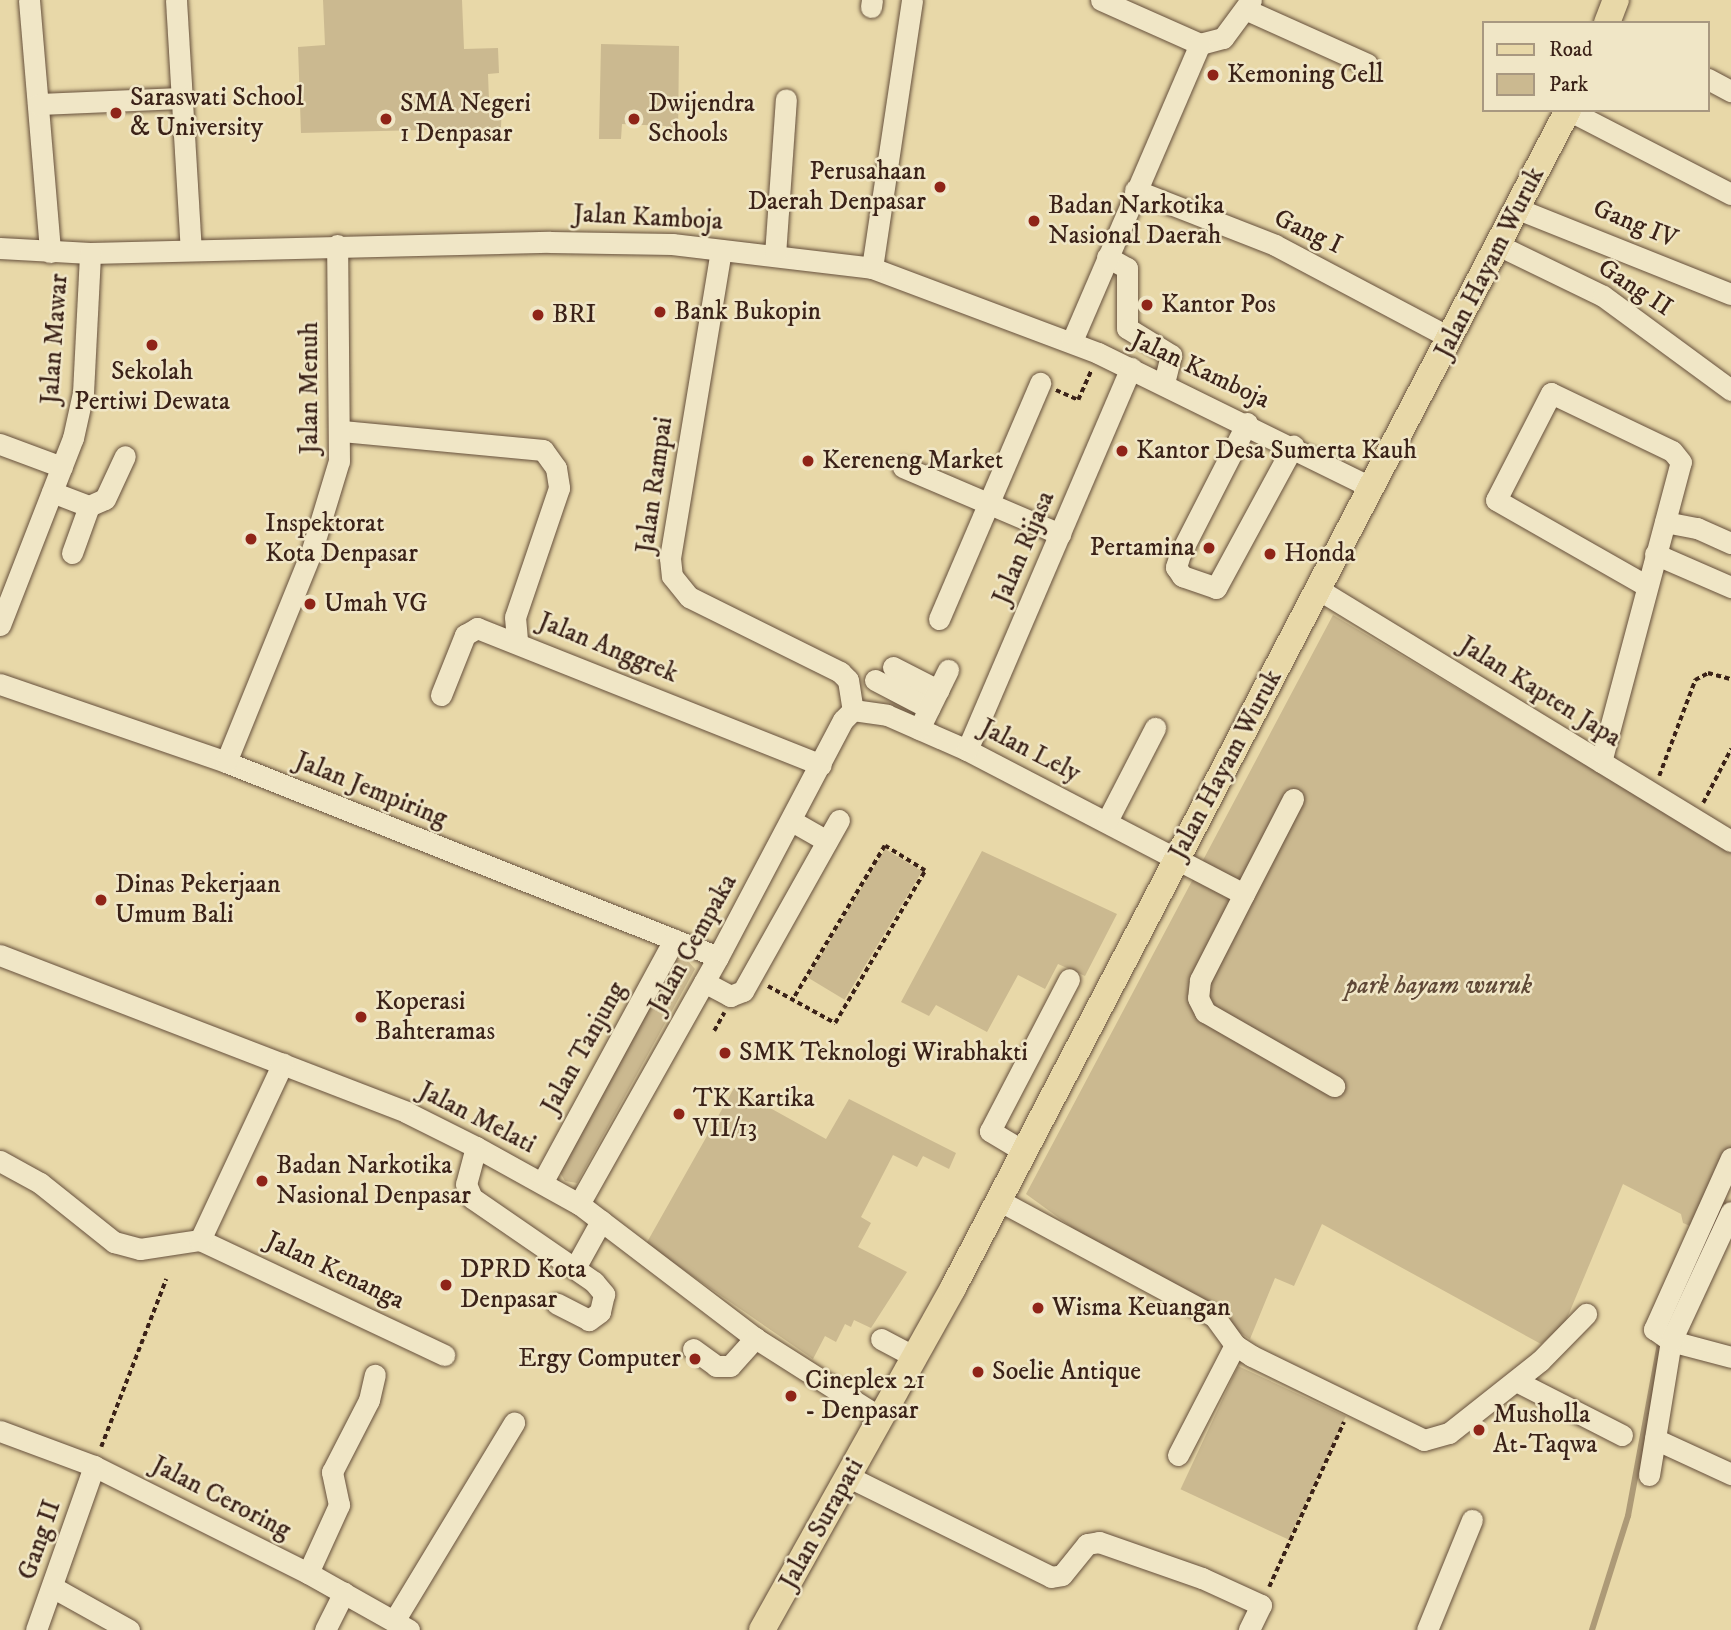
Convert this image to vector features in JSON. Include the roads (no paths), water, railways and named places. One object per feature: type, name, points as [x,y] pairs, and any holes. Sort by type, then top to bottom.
[{"type":"main road","points":[[1608,21],[1616,0]]},
{"type":"main road","name":"Jalan Hayam Wuruk","points":[[881,1418],[1000,1201],[1176,858],[1321,591],[1567,112]]},
{"type":"main road","name":"Jalan Surapati","points":[[762,1630],[881,1418]]},
{"type":"street","points":[[29,0],[50,252]]},
{"type":"street","points":[[176,0],[191,249]]},
{"type":"street","points":[[872,268],[912,0]]},
{"type":"street","points":[[1101,0],[1200,44],[1223,38],[1249,5],[1367,64]]},
{"type":"street","points":[[1072,341],[1200,44]]},
{"type":"street","points":[[1710,80],[1731,91]]},
{"type":"street","points":[[37,104],[182,98]]},
{"type":"street","points":[[775,255],[786,99]]},
{"type":"street","points":[[1572,112],[1731,194]]},
{"type":"street","name":"Gang I","points":[[1135,190],[1275,246],[1451,338]]},
{"type":"street","name":"Gang IV","points":[[1518,209],[1731,293]]},
{"type":"street","name":"Jalan Kamboja","points":[[0,248],[90,253],[550,242],[721,250],[872,268],[1072,341],[1247,423],[1372,488]]},
{"type":"street","name":"Jalan Menuh","points":[[226,762],[311,553],[332,491],[342,431],[337,245]]},
{"type":"street","name":"Gang II","points":[[1500,246],[1603,296],[1731,390]]},
{"type":"street","name":"Jalan Rampai","points":[[721,250],[670,558],[672,576],[689,597],[840,672],[848,680],[853,710]]},
{"type":"street","name":"Jalan Mawar","points":[[0,625],[62,467],[83,393],[90,253]]},
{"type":"street","points":[[1107,257],[1127,268],[1127,328],[1171,355],[1164,384]]},
{"type":"street","name":"Jalan Rijasa","points":[[967,750],[1131,368]]},
{"type":"street","points":[[939,619],[1040,383]]},
{"type":"street","points":[[1601,762],[1646,585],[1681,468],[1680,457],[1551,393],[1496,500],[1646,585]]},
{"type":"street","points":[[1247,423],[1180,554],[1176,567],[1182,576],[1216,587],[1293,446]]},
{"type":"street","name":"Jalan Anggrek","points":[[342,431],[543,450],[556,468],[559,488],[514,617],[517,640],[821,765]]},
{"type":"street","points":[[0,444],[62,467]]},
{"type":"street","points":[[52,492],[89,506],[105,499],[125,456]]},
{"type":"street","points":[[903,467],[1060,534]]},
{"type":"street","points":[[72,553],[89,506]]},
{"type":"street","points":[[1665,522],[1731,543]]},
{"type":"street","points":[[1655,554],[1731,587]]},
{"type":"street","name":"Jalan Kapten Japa","points":[[1321,591],[1694,821],[1731,841]]},
{"type":"street","points":[[441,695],[471,629],[517,640]]},
{"type":"street","points":[[897,663],[939,688]]},
{"type":"street","points":[[875,680],[939,688]]},
{"type":"street","name":"Jalan Jempiring","points":[[0,684],[226,762],[718,957]]},
{"type":"street","points":[[919,729],[939,688]]},
{"type":"street","name":"Jalan Lely","points":[[853,710],[887,715],[967,750],[1244,894]]},
{"type":"street","name":"Jalan Cempaka","points":[[579,1204],[853,710]]},
{"type":"street","points":[[1107,821],[1155,728]]},
{"type":"street","points":[[1293,799],[1200,979],[1198,998],[1205,1012],[1334,1086]]},
{"type":"street","points":[[704,982],[737,996],[752,977],[839,820]]},
{"type":"street","points":[[792,821],[827,841]]},
{"type":"street","name":"Jalan Tanjung","points":[[542,1183],[674,940]]},
{"type":"street","name":"Jalan Melati","points":[[0,955],[406,1112],[475,1147],[579,1204],[755,1338],[881,1418]]},
{"type":"street","points":[[1025,1152],[990,1131],[1069,979]]},
{"type":"street","points":[[0,1161],[40,1183],[114,1242],[140,1249],[200,1240],[283,1063]]},
{"type":"street","points":[[475,1147],[466,1184],[472,1198],[601,1288],[604,1303],[600,1312],[583,1319],[557,1304]]},
{"type":"street","points":[[1649,1475],[1656,1439],[1664,1337],[1731,1158]]},
{"type":"street","points":[[1000,1201],[1214,1316],[1234,1345],[1424,1440],[1436,1440],[1516,1381],[1586,1314]]},
{"type":"street","points":[[1664,1337],[1731,1212]]},
{"type":"street","points":[[575,1268],[601,1221]]},
{"type":"street","name":"Jalan Kenanga","points":[[200,1240],[444,1355]]},
{"type":"street","points":[[1664,1337],[1731,1357]]},
{"type":"street","points":[[693,1349],[716,1366],[730,1366],[755,1338]]},
{"type":"street","points":[[881,1339],[915,1357]]},
{"type":"street","points":[[1178,1455],[1234,1345]]},
{"type":"street","points":[[308,1573],[339,1505],[331,1472],[369,1400],[375,1375]]},
{"type":"street","points":[[1516,1381],[1622,1435]]},
{"type":"street","points":[[402,1625],[514,1423]]},
{"type":"street","name":"Jalan Ceroring","points":[[0,1431],[94,1466],[308,1573],[402,1625]]},
{"type":"street","points":[[1656,1439],[1731,1474]]},
{"type":"street","name":"Gang II","points":[[36,1630],[54,1588],[94,1466]]},
{"type":"street","points":[[849,1477],[1039,1573],[1062,1575],[1087,1544],[1100,1542],[1202,1578],[1261,1605],[1249,1630]]},
{"type":"street","points":[[1427,1630],[1472,1520]]},
{"type":"street","points":[[54,1588],[129,1630]]},
{"type":"street","points":[[325,1630],[344,1592]]},
{"type":"waterway","points":[[1592,1630],[1628,1516],[1661,1338]]},
{"type":"place","name":"Kemoning Cell","points":[[1213,75]]},
{"type":"place","name":"Saraswati School & University","points":[[116,113]]},
{"type":"place","name":"SMA Negeri 1 Denpasar","points":[[386,119]]},
{"type":"place","name":"Dwijendra Schools","points":[[634,119]]},
{"type":"place","name":"Perusahaan Daerah Denpasar","points":[[940,187]]},
{"type":"place","name":"Badan Narkotika Nasional Daerah","points":[[1034,221]]},
{"type":"place","name":"Kantor Pos","points":[[1147,305]]},
{"type":"place","name":"Bank Bukopin","points":[[660,312]]},
{"type":"place","name":"BRI","points":[[538,315]]},
{"type":"place","name":"Sekolah Pertiwi Dewata","points":[[152,345]]},
{"type":"place","name":"Kantor Desa Sumerta Kauh","points":[[1122,451]]},
{"type":"place","name":"Kereneng Market","points":[[808,461]]},
{"type":"place","name":"Inspektorat Kota Denpasar","points":[[251,539]]},
{"type":"place","name":"Pertamina","points":[[1209,548]]},
{"type":"place","name":"Honda","points":[[1270,554]]},
{"type":"place","name":"Umah VG","points":[[310,604]]},
{"type":"place","name":"Dinas Pekerjaan Umum Bali","points":[[101,900]]},
{"type":"place","name":"Koperasi Bahteramas","points":[[361,1017]]},
{"type":"place","name":"SMK Teknologi Wirabhakti","points":[[725,1053]]},
{"type":"place","name":"TK Kartika VII/13","points":[[679,1114]]},
{"type":"place","name":"Badan Narkotika Nasional Denpasar","points":[[262,1181]]},
{"type":"place","name":"DPRD Kota Denpasar","points":[[446,1285]]},
{"type":"place","name":"Wisma Keuangan","points":[[1038,1308]]},
{"type":"place","name":"Ergy Computer","points":[[695,1359]]},
{"type":"place","name":"Soelie Antique","points":[[978,1372]]},
{"type":"place","name":"Cineplex 21 - Denpasar","points":[[791,1396]]},
{"type":"place","name":"Musholla At-Taqwa","points":[[1479,1430]]},
{"type":"park label","name":"park hayam wuruk","points":[[1439,986]]}]
